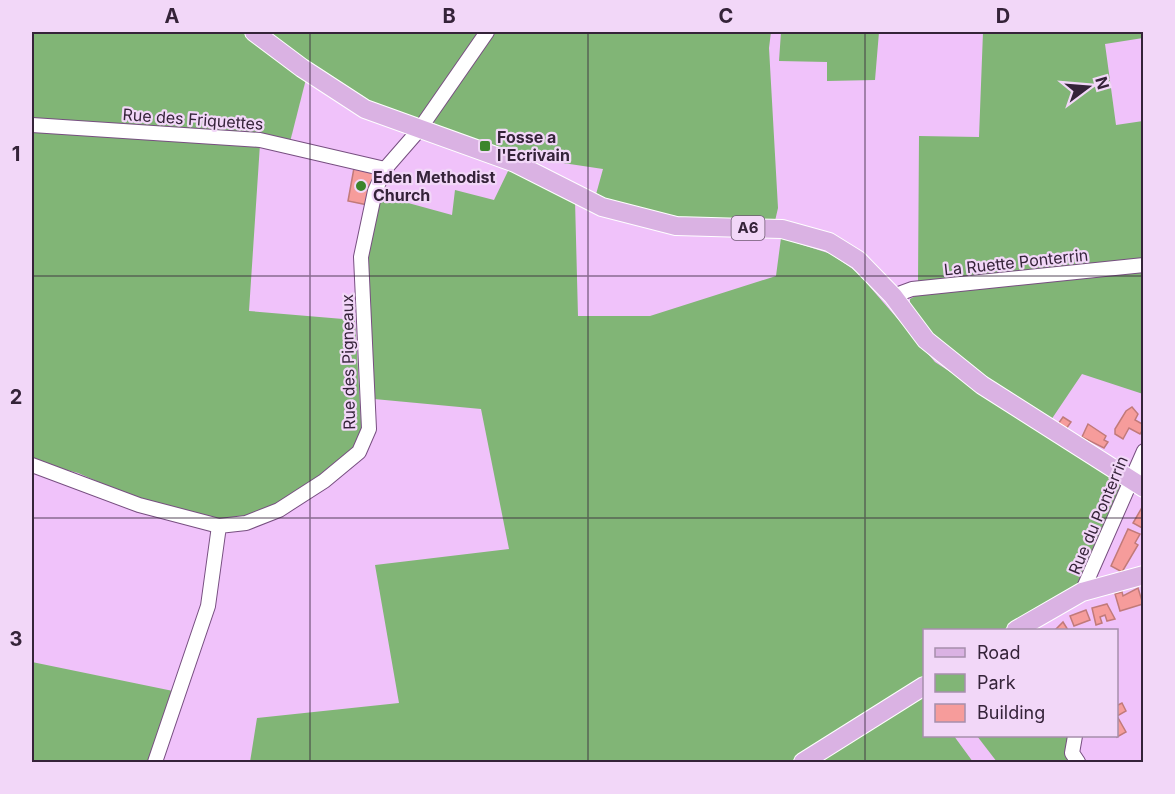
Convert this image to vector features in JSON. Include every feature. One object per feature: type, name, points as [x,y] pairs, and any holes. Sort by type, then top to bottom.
[{"type":"main road","name":"A6","points":[[254,32],[302,68],[365,109],[418,130],[492,153],[602,207],[676,226],[782,229],[829,242],[858,260],[893,296],[926,340],[982,385],[1137,483]]},
{"type":"main road","points":[[1023,629],[1082,592],[1143,575]]},
{"type":"main road","points":[[803,762],[923,687]]},
{"type":"street","name":"Rue des Pigneaux","points":[[219,526],[246,523],[279,510],[324,481],[359,452],[369,429],[361,257],[375,191],[385,169],[418,130],[487,32]]},
{"type":"street","name":"Rue des Friquettes","points":[[32,125],[260,140],[385,169]]},
{"type":"street","name":"La Ruette Ponterrin","points":[[893,296],[912,289],[1143,265]]},
{"type":"street","name":"Rue du Ponterrin","points":[[1082,592],[1137,483],[1143,451]]},
{"type":"street","points":[[32,465],[139,506],[219,526],[208,606],[154,762]]},
{"type":"street","points":[[1075,737],[1072,753],[1078,762]]},
{"type":"green space","points":[[32,32],[243,32],[306,79],[290,142],[32,121]]},
{"type":"green space","points":[[263,32],[480,32],[462,55],[419,124],[360,100]]},
{"type":"green space","points":[[492,32],[771,32],[769,48],[778,208],[775,221],[684,217],[618,205],[595,198],[603,169],[523,157],[436,128],[433,119]]},
{"type":"green space","points":[[781,32],[879,32],[875,80],[827,81],[827,62],[779,61]]},
{"type":"green space","points":[[983,32],[1143,32],[1143,38],[1105,44],[1116,125],[1143,121],[1143,259],[918,283],[919,136],[979,137]]},
{"type":"green space","points":[[32,129],[260,144],[249,311],[355,320],[362,439],[342,459],[288,499],[245,517],[221,520],[142,501],[78,473],[32,461]]},
{"type":"green space","points":[[509,169],[575,200],[578,316],[650,316],[776,276],[781,238],[831,254],[857,272],[935,362],[1123,485],[1082,581],[1005,629],[923,629],[923,681],[791,762],[250,762],[257,718],[399,703],[375,565],[509,549],[481,409],[374,399],[366,262],[379,195],[452,215],[455,190],[494,200]]},
{"type":"green space","points":[[1143,270],[1143,394],[1082,374],[1049,423],[930,335],[910,308],[910,299],[919,294]]},
{"type":"green space","points":[[32,662],[173,691],[149,762],[32,762]]},
{"type":"green space","points":[[923,696],[923,737],[955,737],[973,762],[814,762]]},
{"type":"green space","points":[[978,737],[1069,737],[1074,762],[997,762]]},
{"type":"building","name":"Eden Methodist Church","points":[[354,168],[374,172],[368,205],[348,201]]},
{"type":"building","points":[[1132,407],[1138,414],[1135,420],[1144,425],[1144,428],[1140,434],[1129,428],[1123,439],[1115,434],[1115,429],[1126,411]]},
{"type":"building","points":[[1063,417],[1071,422],[1066,429],[1058,424]]},
{"type":"building","points":[[1088,424],[1106,436],[1104,440],[1108,442],[1104,448],[1082,437]]},
{"type":"building","points":[[1144,504],[1144,529],[1133,523]]},
{"type":"building","points":[[1128,529],[1140,534],[1135,543],[1138,545],[1122,572],[1111,566]]},
{"type":"building","points":[[1138,588],[1143,604],[1120,611],[1115,594],[1122,592],[1123,596]]},
{"type":"building","points":[[1107,604],[1115,619],[1107,621],[1105,615],[1100,617],[1102,623],[1096,625],[1092,608]]},
{"type":"building","points":[[1086,610],[1090,620],[1074,626],[1070,616]]},
{"type":"building","points":[[1063,622],[1067,629],[1056,629]]},
{"type":"building","points":[[1122,703],[1126,711],[1118,715],[1118,705]]},
{"type":"building","points":[[1118,718],[1126,732],[1118,736]]},
{"type":"place","name":"Fosse a l'Ecrivain","points":[[485,146]]},
{"type":"place","name":"Eden Methodist Church","points":[[361,186]]}]
